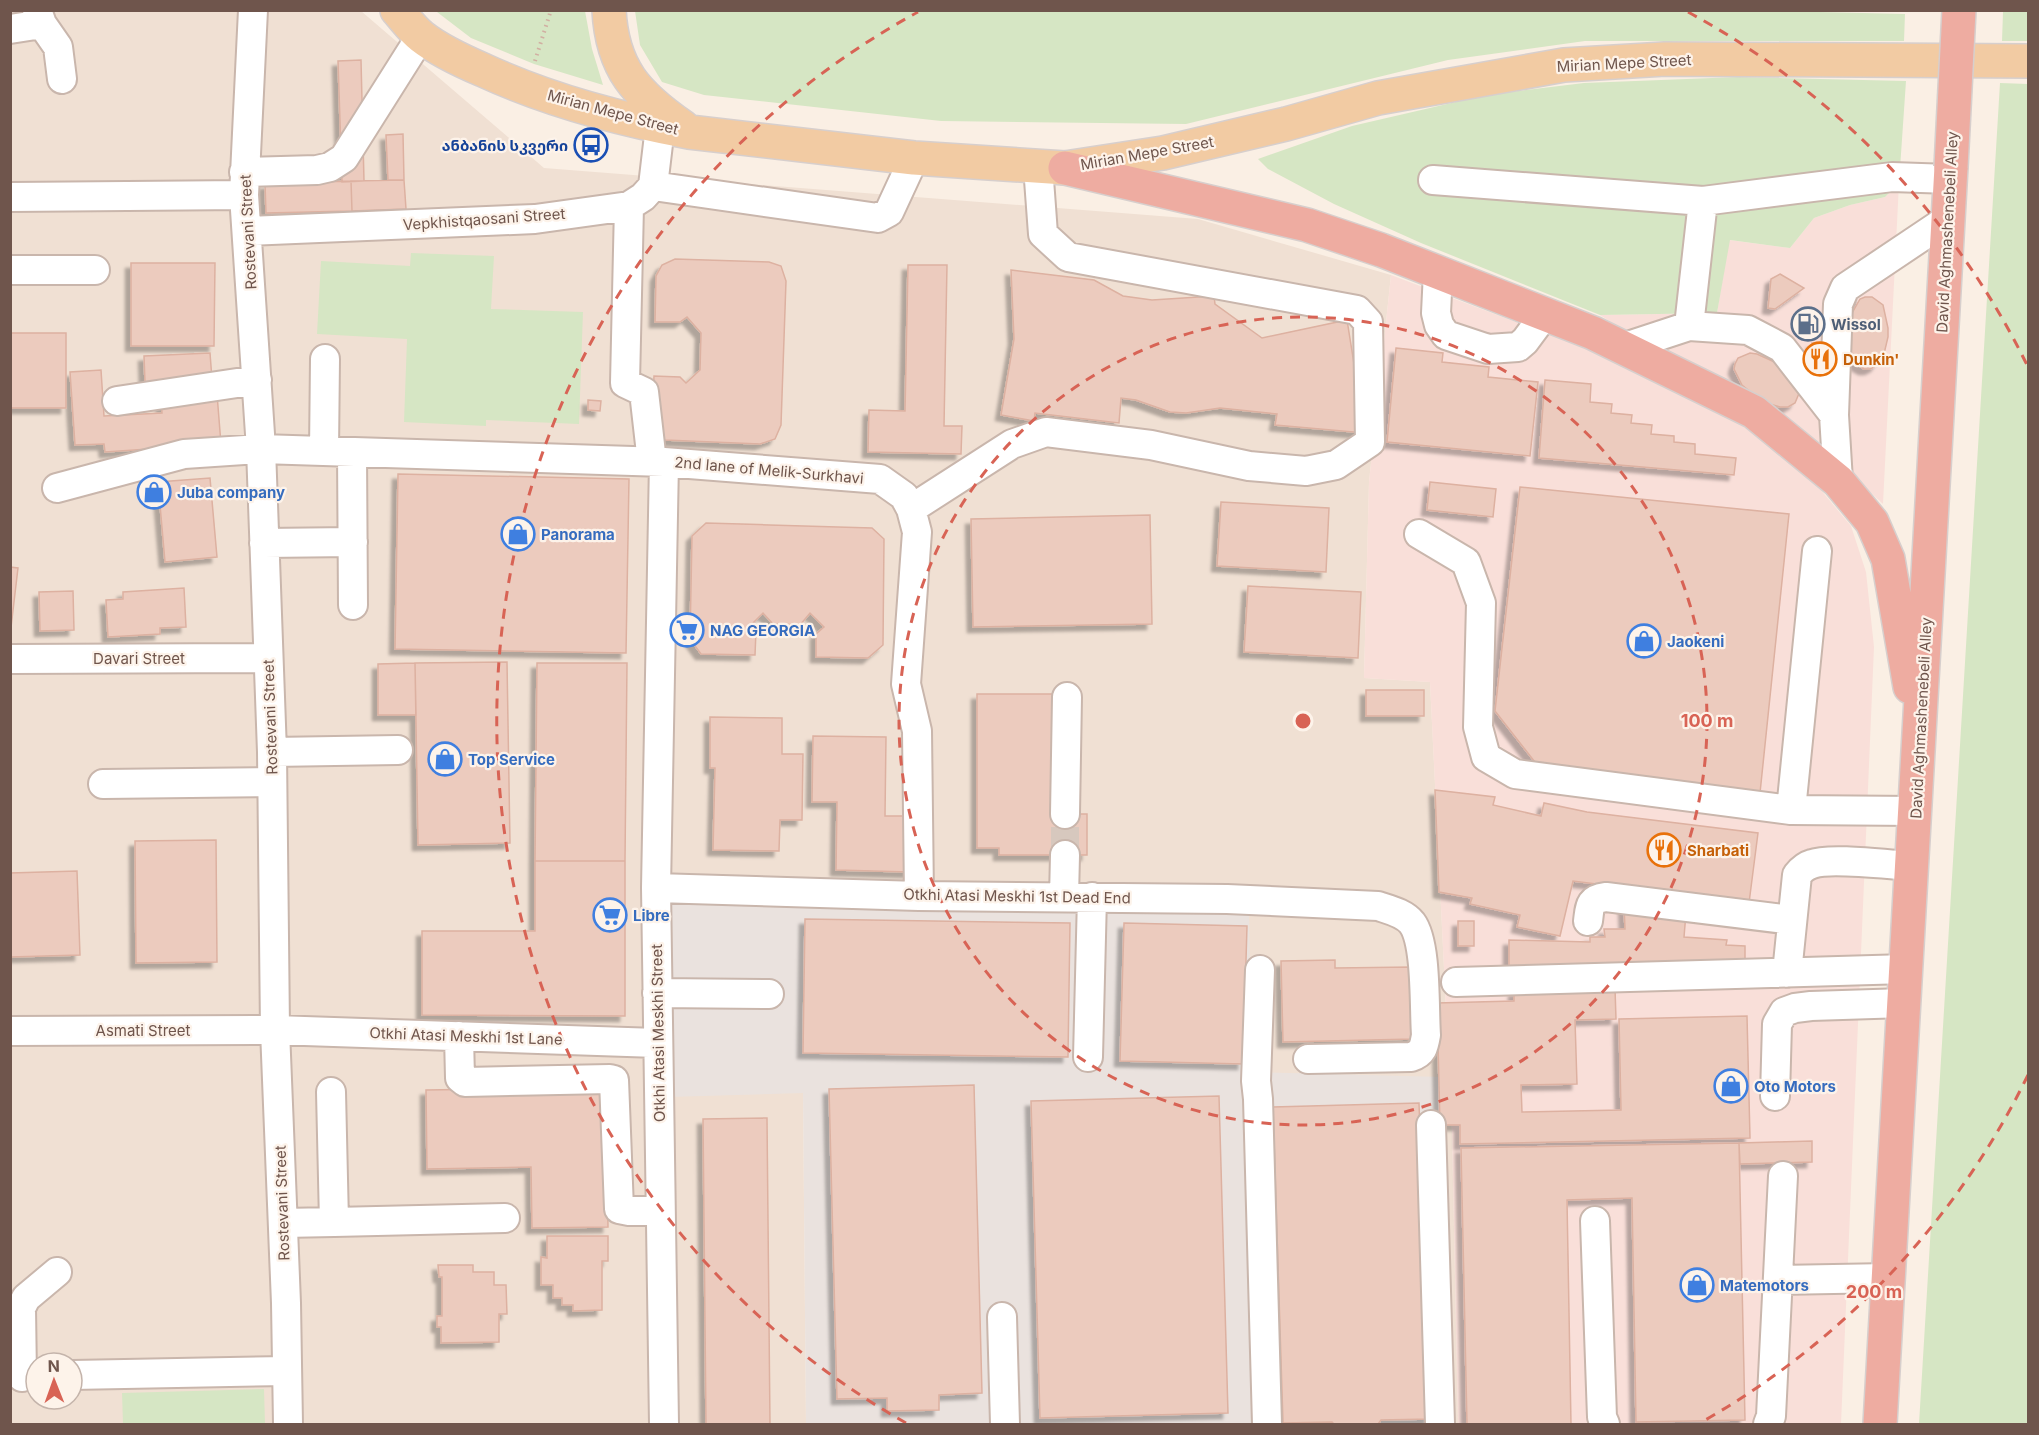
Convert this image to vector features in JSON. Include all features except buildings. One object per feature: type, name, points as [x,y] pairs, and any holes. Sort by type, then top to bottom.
[{"type":"highway","name":"David Aghmashenebeli Alley","points":[[1880,1425],[1920,746],[1959,10]]},
{"type":"highway","points":[[1051,167],[1307,225],[1381,250],[1593,333],[1754,412],[1838,481],[1872,522],[1888,559],[1920,746]]},
{"type":"main road","name":"Mirian Mepe Street","points":[[397,10],[421,36],[456,58],[525,88],[581,106],[675,129],[914,158],[1051,167],[1162,153],[1286,124],[1378,98],[1564,65],[1665,58],[2028,61]]},
{"type":"main road","points":[[609,10],[610,31],[616,54],[629,78],[675,129]]},
{"type":"street","name":"Rostevani Street","points":[[253,10],[244,184],[261,449],[272,752],[275,1030],[288,1425]]},
{"type":"street","points":[[10,29],[39,17],[58,47],[62,79]]},
{"type":"street","points":[[10,197],[244,184],[330,168],[344,158],[421,36]]},
{"type":"street","points":[[629,206],[643,197],[653,186],[675,129]]},
{"type":"street","points":[[653,186],[878,218],[890,212],[914,158]]},
{"type":"street","points":[[920,896],[917,731],[906,684],[916,532],[911,509],[1012,444],[1046,432],[1151,446],[1249,466],[1306,471],[1336,465],[1370,442],[1368,322],[1357,310],[1068,257],[1043,234],[1051,167]]},
{"type":"street","points":[[1433,180],[1703,201],[1892,177],[1951,173]]},
{"type":"street","points":[[1689,326],[1703,201]]},
{"type":"street","name":"Vepkhistqaosani Street","points":[[247,231],[535,219],[629,206]]},
{"type":"street","name":"Otkhi Atasi Meskhi Street","points":[[629,206],[625,383],[644,392],[658,462],[656,888],[664,1425]]},
{"type":"street","points":[[1838,481],[1834,415],[1838,304],[1845,288],[1948,219]]},
{"type":"street","points":[[10,270],[95,270]]},
{"type":"street","points":[[1438,272],[1436,313],[1439,325],[1446,334],[1488,350],[1518,347],[1545,314]]},
{"type":"street","points":[[1622,348],[1689,326],[1748,330],[1782,348],[1834,415]]},
{"type":"street","points":[[324,451],[325,358]]},
{"type":"street","points":[[117,401],[257,380]]},
{"type":"street","name":"2nd lane of Melik-Surkhavi","points":[[57,488],[184,454],[261,449],[658,462],[880,479],[904,495],[911,509]]},
{"type":"street","points":[[352,452],[353,605]]},
{"type":"street","points":[[1419,534],[1466,562],[1481,603],[1478,727],[1486,757],[1515,774],[1791,810],[1916,811]]},
{"type":"street","points":[[264,543],[353,542]]},
{"type":"street","points":[[1791,810],[1817,551]]},
{"type":"street","name":"Davari Street","points":[[10,659],[267,658]]},
{"type":"street","points":[[1065,814],[1067,697]]},
{"type":"street","points":[[272,752],[398,750]]},
{"type":"street","points":[[103,784],[272,782]]},
{"type":"street","points":[[1064,897],[1065,855]]},
{"type":"street","points":[[1786,973],[1797,875],[1810,864],[1830,861],[1913,866]]},
{"type":"street","name":"Otkhi Atasi Meskhi 1st Dead End","points":[[656,888],[920,896],[1064,897],[1106,890],[1227,899],[1378,906],[1407,918],[1413,924],[1421,941],[1426,1035],[1424,1049],[1411,1057],[1308,1059]]},
{"type":"street","points":[[1088,1057],[1106,890]]},
{"type":"street","points":[[1588,921],[1590,903],[1598,898],[1606,897],[1792,920]]},
{"type":"street","points":[[1456,982],[1907,969]]},
{"type":"street","points":[[1260,970],[1256,1081],[1267,1425]]},
{"type":"street","points":[[657,993],[769,994]]},
{"type":"street","points":[[1775,1096],[1777,1024],[1784,1012],[1811,1006],[1905,1003]]},
{"type":"street","name":"Asmati Street","points":[[10,1031],[275,1030]]},
{"type":"street","name":"Otkhi Atasi Meskhi 1st Lane","points":[[275,1030],[657,1043]]},
{"type":"street","points":[[459,1036],[460,1078],[465,1082],[610,1078],[614,1080],[619,1209],[660,1211]]},
{"type":"street","points":[[331,1092],[334,1222]]},
{"type":"street","points":[[1431,1125],[1440,1425]]},
{"type":"street","points":[[1768,1425],[1771,1416],[1783,1176]]},
{"type":"street","points":[[283,1223],[505,1218]]},
{"type":"street","points":[[1595,1221],[1602,1417],[1605,1425]]},
{"type":"street","points":[[23,1376],[21,1308],[26,1298],[57,1272]]},
{"type":"street","points":[[1778,1280],[1888,1278]]},
{"type":"street","points":[[1002,1317],[1005,1425]]},
{"type":"street","points":[[84,1375],[286,1371]]},
{"type":"path","points":[[534,64],[551,10]]},
{"type":"shaded area","points":[[11,11],[361,11],[544,168],[1198,219],[1391,275],[1369,482],[1364,678],[1430,682],[1452,1132],[1458,1424],[1448,1424],[803,1092],[806,1424],[11,1424]]},
{"type":"shaded area","points":[[1899,183],[1883,504],[1821,446],[1673,362],[1600,315],[1717,313],[1729,240],[1790,248],[1814,218],[1850,205],[1885,197]]},
{"type":"shaded area","points":[[1391,275],[1580,346],[1740,424],[1810,477],[1851,526],[1866,572],[1874,647],[1841,1424],[1458,1424],[1452,1132],[1430,682],[1364,678],[1369,482]]},
{"type":"shaded area","points":[[671,900],[1249,914],[1252,1072],[1443,1077],[1448,1424],[806,1424],[803,1093],[668,1097],[663,910]]},
{"type":"green space","points":[[442,10],[585,11],[592,49],[603,85],[534,64],[471,38],[437,12]]},
{"type":"green space","points":[[1732,10],[1905,14],[1904,41],[1585,41],[1448,60],[1186,124],[941,121],[704,95],[662,82],[640,45],[635,11]]},
{"type":"green space","points":[[2003,12],[2028,12],[2028,41],[2002,41]]},
{"type":"green space","points":[[1738,77],[1906,81],[1899,183],[1885,197],[1850,205],[1814,218],[1790,248],[1730,240],[1717,313],[1600,315],[1421,243],[1334,204],[1268,169],[1258,159],[1352,126],[1486,95],[1584,83]]},
{"type":"green space","points":[[2000,83],[2028,84],[2028,1424],[1919,1424]]},
{"type":"green space","points":[[411,253],[494,256],[491,309],[583,312],[579,424],[486,420],[486,426],[404,422],[407,339],[317,334],[321,261],[410,266]]},
{"type":"green space","points":[[264,1389],[265,1424],[123,1424],[122,1393]]},
{"type":"tunnel","points":[[1065,814],[1065,855]]},
{"type":"place","name":"ანბანის სკვერი","points":[[591,145]]},
{"type":"place","name":"Wissol","points":[[1808,324]]},
{"type":"place","name":"Dunkin'","points":[[1820,359]]},
{"type":"place","name":"Juba company","points":[[154,492]]},
{"type":"place","name":"Panorama","points":[[518,534]]},
{"type":"place","name":"NAG GEORGIA","points":[[687,630]]},
{"type":"place","name":"Jaokeni","points":[[1644,641]]},
{"type":"place","name":"Top Service","points":[[445,759]]},
{"type":"place","name":"Sharbati","points":[[1664,850]]},
{"type":"place","name":"Libre","points":[[610,915]]},
{"type":"place","name":"Oto Motors","points":[[1731,1086]]},
{"type":"place","name":"Matemotors","points":[[1697,1285]]}]
